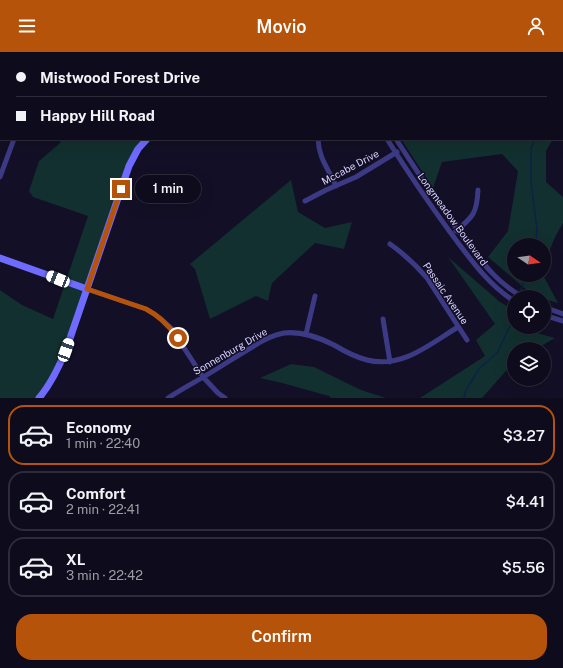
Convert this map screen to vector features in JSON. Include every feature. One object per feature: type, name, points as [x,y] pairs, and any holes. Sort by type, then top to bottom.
[{"type":"street","points":[[0,177],[14,140]]},
{"type":"street","points":[[39,398],[48,386],[62,359],[129,166],[138,149],[146,140]]},
{"type":"street","points":[[318,140],[322,160],[336,186]]},
{"type":"street","name":"Longmeadow Boulevard","points":[[388,140],[424,196],[452,235],[485,277],[507,296]]},
{"type":"street","name":"Longmeadow Boulevard","points":[[397,140],[429,190],[482,262],[494,275],[512,290]]},
{"type":"street","name":"Mccabe Drive","points":[[305,201],[356,177],[402,148]]},
{"type":"street","points":[[452,235],[469,221],[474,212],[478,190]]},
{"type":"street","name":"Passaic Avenue","points":[[390,244],[414,262],[420,269],[467,340]]},
{"type":"street","points":[[0,258],[146,309],[160,318],[171,328],[203,377],[218,393],[225,398]]},
{"type":"street","points":[[306,334],[315,296]]},
{"type":"street","points":[[551,310],[563,314]]},
{"type":"street","points":[[551,317],[563,321]]},
{"type":"street","points":[[383,319],[390,362]]},
{"type":"street","name":"Sonnenburg Drive","points":[[168,398],[234,357],[270,337],[284,333],[306,334],[325,340],[362,359],[375,362],[390,362],[415,354],[458,327]]},
{"type":"green space","points":[[61,140],[146,140],[138,149],[66,350],[39,398],[0,398],[0,290],[22,305],[53,319],[88,216],[33,197],[29,191],[39,161],[60,143]]},
{"type":"green space","points":[[402,140],[552,140],[546,151],[546,182],[563,197],[563,223],[551,247],[551,238],[507,238],[507,273],[488,257],[508,231],[518,171],[502,154],[442,162],[433,188]]},
{"type":"green space","points":[[291,180],[298,212],[325,228],[352,222],[344,249],[315,243],[272,283],[268,301],[256,296],[210,319],[195,269],[190,264]]},
{"type":"green space","points":[[448,257],[500,302],[507,306],[507,334],[540,334],[555,338],[548,342],[507,342],[507,370],[482,398],[420,398],[485,356],[476,340],[495,324]]},
{"type":"green space","points":[[517,282],[547,282],[558,303],[551,301],[551,290],[527,290]]},
{"type":"green space","points":[[291,364],[314,367],[361,390],[386,398],[331,398],[329,396],[260,378]]},
{"type":"waterway","points":[[535,140],[531,148],[531,182],[537,230],[536,238]]},
{"type":"waterway","points":[[521,290],[524,282]]},
{"type":"waterway","points":[[464,398],[466,390],[479,369],[497,353],[507,332]]},
{"type":"route","points":[[121,189],[87,289],[146,309],[165,322],[178,338]]}]
